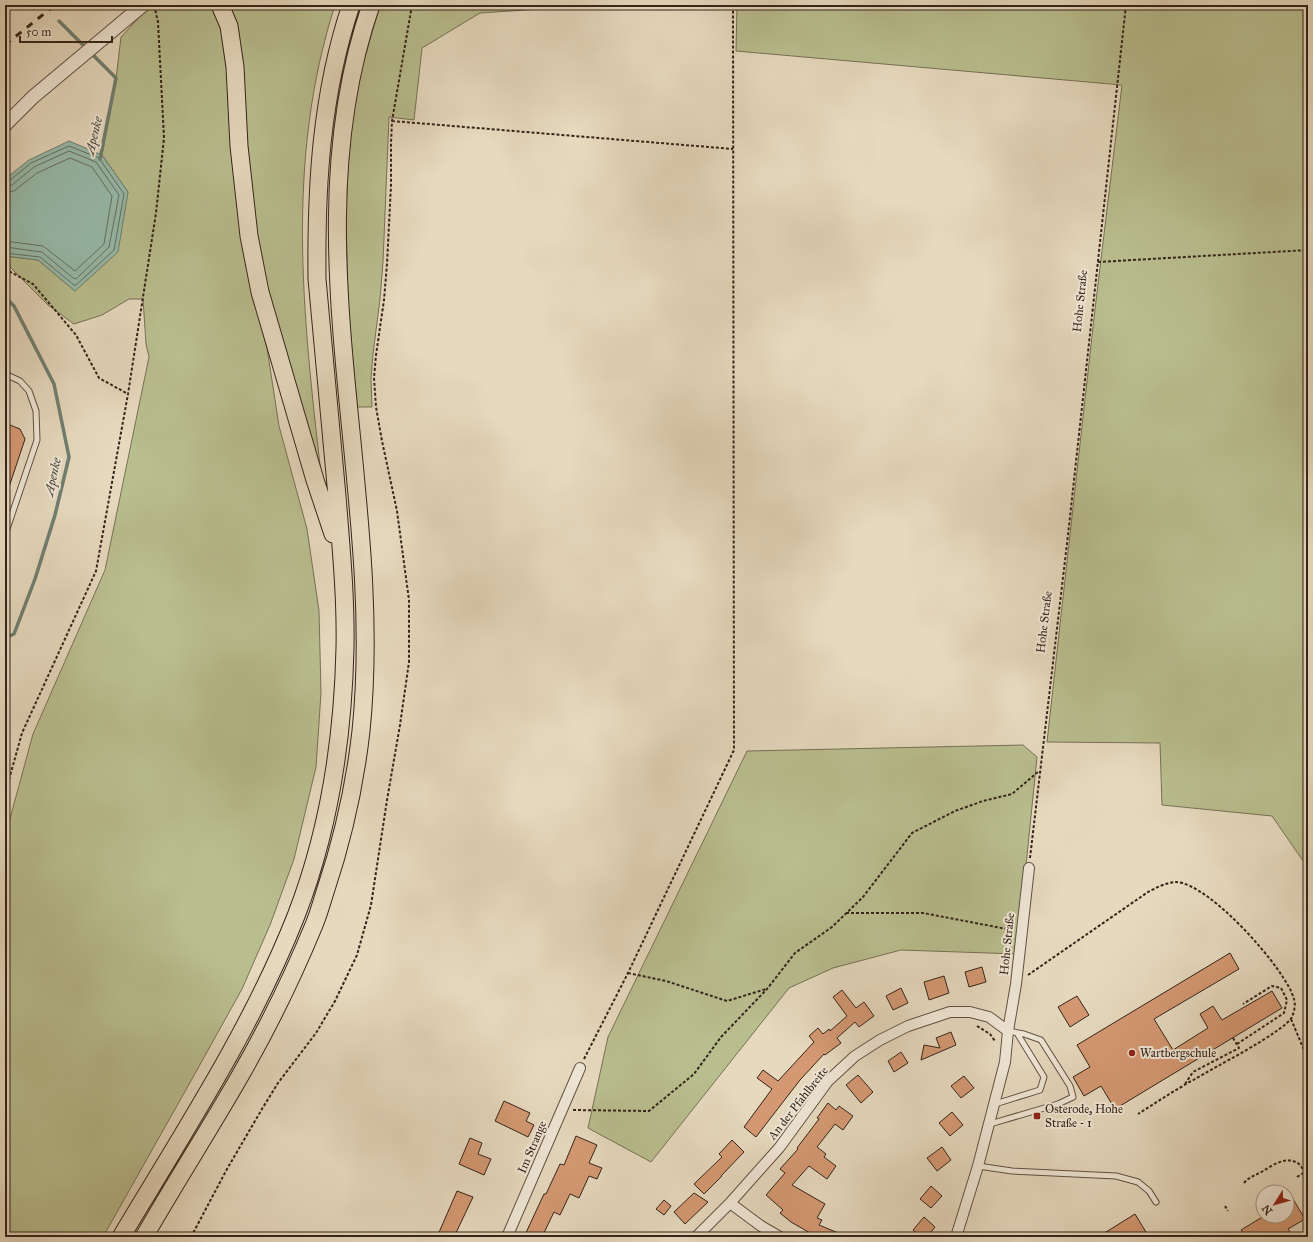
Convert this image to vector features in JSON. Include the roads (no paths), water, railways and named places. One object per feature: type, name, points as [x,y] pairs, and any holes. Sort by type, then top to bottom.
[{"type":"highway","points":[[220,5],[229,26],[235,67],[239,146],[249,236],[260,292],[315,480],[342,563]]},
{"type":"highway","points":[[121,1237],[228,1056],[258,1000],[280,954],[296,915],[319,844],[335,772],[340,734],[345,645],[342,563],[318,279],[317,239],[321,144],[328,94],[334,63],[351,5]]},
{"type":"highway","points":[[144,1237],[240,1075],[272,1015],[315,924],[332,873],[348,806],[361,731],[365,630],[357,483],[339,304],[337,248],[339,168],[344,122],[352,78],[371,5]]},
{"type":"street","points":[[5,125],[33,97],[143,5]]},
{"type":"street","name":"Hohe Straße","points":[[956,1237],[990,1124],[1012,1032],[1021,932],[1029,868]]},
{"type":"street","name":"An der Pfahlbreite","points":[[696,1237],[730,1203],[779,1148],[828,1081],[855,1056],[880,1040],[908,1026],[950,1012],[970,1012],[989,1017],[1012,1032]]},
{"type":"street","name":"Im Strange","points":[[508,1237],[580,1068]]},
{"type":"street","points":[[730,1203],[761,1226],[780,1237]]},
{"type":"lane","points":[[5,374],[20,381],[29,391],[36,411],[37,440],[5,535]]},
{"type":"lane","points":[[990,1124],[1058,1104],[1073,1097],[1070,1086],[1041,1040],[1024,1034],[1012,1032]]},
{"type":"lane","points":[[995,1104],[1040,1090],[1044,1077],[1012,1032]]},
{"type":"lane","points":[[978,1166],[1012,1171],[1116,1176],[1138,1182],[1149,1191],[1156,1202]]},
{"type":"water","points":[[69,141],[102,155],[128,192],[118,252],[75,291],[38,260],[5,256],[5,179],[29,160]]},
{"type":"waterway","name":"Apenke","points":[[59,21],[87,49]]},
{"type":"waterway","name":"Apenke","points":[[91,53],[116,78],[100,159]]},
{"type":"waterway","name":"Apenke","points":[[5,297],[14,306],[54,384],[69,457],[55,515],[35,579],[14,634],[5,638]]},
{"type":"railway","points":[[5,45],[55,5]]},
{"type":"place","name":"Wartbergschule","points":[[1132,1053]]},
{"type":"place","name":"Osterode, Hohe Straße - 1","points":[[1037,1116]]}]
